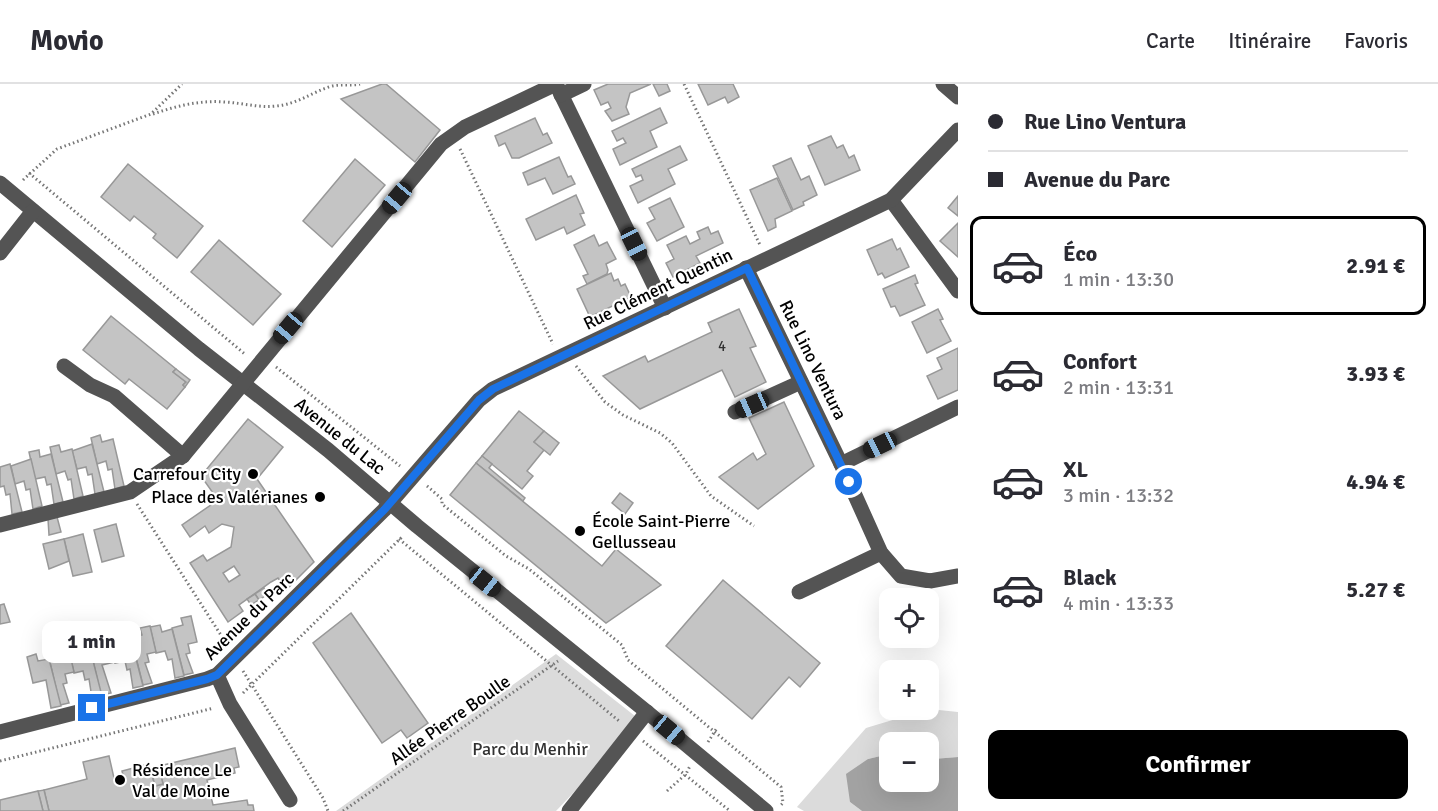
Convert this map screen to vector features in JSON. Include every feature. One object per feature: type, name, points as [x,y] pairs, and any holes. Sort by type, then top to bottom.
[{"type":"street","points":[[0,525],[130,492],[183,456],[447,139],[465,127],[558,88],[584,84]]},
{"type":"street","points":[[944,84],[958,97]]},
{"type":"street","points":[[558,88],[665,308]]},
{"type":"street","name":"Rue Clément Quentin","points":[[390,503],[479,400],[493,389],[891,200],[958,130]]},
{"type":"street","name":"Avenue du Lac","points":[[0,183],[765,811]]},
{"type":"street","points":[[891,200],[958,291]]},
{"type":"street","points":[[0,253],[33,211]]},
{"type":"street","name":"Rue Lino Ventura","points":[[747,268],[881,553],[902,576],[930,581],[958,576]]},
{"type":"street","points":[[64,366],[90,385],[114,396],[183,456]]},
{"type":"street","points":[[735,412],[801,382]]},
{"type":"street","points":[[841,464],[958,407]]},
{"type":"street","name":"Avenue du Parc","points":[[0,732],[217,675],[390,503]]},
{"type":"street","points":[[799,592],[881,553]]},
{"type":"street","points":[[217,675],[230,704],[290,800]]},
{"type":"street","points":[[569,811],[647,712]]},
{"type":"path","points":[[151,114],[182,84]]},
{"type":"path","points":[[360,84],[334,86],[299,102],[277,106],[254,107],[205,101],[173,107],[57,149],[29,173],[246,356],[264,358],[442,499],[442,504],[506,556],[529,568],[622,645],[628,660],[781,787],[783,803],[776,811]]},
{"type":"path","points":[[684,84],[767,258]]},
{"type":"path","points":[[399,539],[730,811]]},
{"type":"path","name":"Allée Pierre Boulle","points":[[343,811],[571,651]]},
{"type":"green space","name":"Parc du Menhir","points":[[556,654],[635,716],[576,790],[556,811],[336,811]]},
{"type":"green space","points":[[939,710],[958,712],[958,757],[939,759],[939,732],[879,732],[879,756],[868,759],[850,802],[862,811],[804,811],[797,807],[866,728],[893,720],[939,720]]},
{"type":"shaded area","points":[[879,756],[879,792],[939,792],[939,759],[958,757],[958,811],[862,811],[850,802],[846,774],[868,759]]},
{"type":"building","points":[[386,84],[440,130],[415,162],[341,99]]},
{"type":"building","points":[[608,84],[651,84],[630,93],[626,107],[629,114],[612,121],[605,111],[611,108],[608,102],[601,105],[594,90]]},
{"type":"building","points":[[653,84],[667,84],[670,91],[659,96]]},
{"type":"building","points":[[698,84],[733,84],[739,97],[728,103],[725,97],[708,105]]},
{"type":"building","points":[[660,108],[667,123],[650,131],[657,147],[620,165],[613,149],[626,143],[623,138],[617,141],[612,131]]},
{"type":"building","points":[[535,118],[543,135],[547,133],[552,143],[519,158],[512,158],[505,143],[499,146],[495,136]]},
{"type":"building","points":[[831,136],[837,148],[843,145],[849,158],[854,155],[860,170],[825,185],[808,146]]},
{"type":"building","points":[[680,146],[687,160],[668,169],[675,184],[638,203],[630,186],[643,180],[641,175],[636,177],[632,169]]},
{"type":"building","points":[[559,157],[568,177],[571,176],[575,184],[553,194],[545,178],[528,185],[523,173]]},
{"type":"building","points":[[791,158],[801,180],[809,176],[817,195],[793,210],[773,166]]},
{"type":"building","points":[[355,159],[385,185],[332,247],[303,221]]},
{"type":"building","points":[[128,164],[203,226],[177,258],[153,238],[156,234],[134,216],[130,221],[101,197]]},
{"type":"building","points":[[777,178],[792,211],[775,219],[776,227],[768,231],[750,190]]},
{"type":"building","points":[[576,195],[584,213],[580,214],[585,225],[567,234],[564,227],[536,240],[526,219]]},
{"type":"building","points":[[958,196],[958,216],[948,208]]},
{"type":"building","points":[[670,198],[684,227],[657,241],[647,223],[655,219],[649,208]]},
{"type":"building","points":[[958,223],[958,257],[940,241]]},
{"type":"building","points":[[708,227],[711,234],[718,231],[723,243],[696,256],[700,263],[673,277],[666,263],[674,259],[667,245],[686,236],[690,244],[700,239],[697,232]]},
{"type":"building","points":[[594,235],[599,246],[607,242],[616,259],[606,264],[607,274],[587,284],[583,276],[588,274],[574,245]]},
{"type":"building","points":[[892,239],[897,250],[900,248],[909,267],[885,278],[882,273],[878,275],[867,250]]},
{"type":"building","points":[[219,240],[281,294],[253,325],[191,272]]},
{"type":"building","points":[[611,273],[614,281],[618,279],[621,286],[625,284],[631,297],[590,317],[577,289]]},
{"type":"building","points":[[915,275],[918,283],[915,284],[925,305],[900,316],[895,306],[891,307],[883,289]]},
{"type":"building","points":[[739,309],[756,346],[750,348],[766,382],[735,397],[722,370],[640,409],[603,376],[645,356],[648,362],[712,332],[708,323]]},
{"type":"building","points":[[938,309],[943,319],[940,320],[951,341],[927,353],[912,322]]},
{"type":"building","points":[[111,316],[176,369],[173,372],[186,382],[183,385],[185,387],[167,409],[129,379],[125,384],[83,350]]},
{"type":"building","points":[[958,348],[958,390],[938,399],[927,376],[942,369],[937,358]]},
{"type":"building","points":[[176,369],[190,380],[185,387],[183,385],[186,382],[173,372]]},
{"type":"building","points":[[784,402],[814,466],[758,509],[719,477],[753,453],[757,460],[766,454],[749,418]]},
{"type":"building","points":[[519,411],[544,431],[534,442],[544,450],[527,471],[533,476],[522,489],[482,456]]},
{"type":"building","points":[[248,419],[283,447],[257,479],[314,562],[286,590],[278,578],[271,582],[239,605],[243,611],[228,622],[190,563],[203,555],[207,561],[231,547],[234,527],[222,524],[209,533],[205,526],[190,537],[182,525],[218,500],[201,476]],"holes":[[[234,566],[240,575],[229,582],[223,573]]]},
{"type":"building","points":[[544,431],[559,443],[550,455],[534,442]]},
{"type":"building","points":[[100,435],[102,442],[113,439],[124,486],[115,489],[112,469],[108,470],[106,461],[97,464],[91,438]]},
{"type":"building","points":[[92,444],[104,492],[95,494],[92,474],[88,475],[86,467],[77,469],[72,451]]},
{"type":"building","points":[[59,445],[61,452],[72,449],[83,496],[74,499],[71,479],[68,480],[65,471],[56,474],[50,447]]},
{"type":"building","points":[[39,450],[40,457],[51,454],[63,502],[54,504],[51,484],[47,485],[45,477],[35,479],[29,452]]},
{"type":"building","points":[[482,456],[492,464],[489,468],[525,498],[523,501],[476,463]]},
{"type":"building","points":[[31,459],[42,506],[33,509],[30,489],[26,490],[24,481],[15,484],[11,466]]},
{"type":"building","points":[[476,463],[602,566],[616,549],[661,585],[606,623],[450,495]]},
{"type":"building","points":[[10,464],[22,512],[12,514],[10,494],[6,495],[4,486],[0,487],[0,467]]},
{"type":"building","points":[[620,493],[633,503],[625,514],[612,503]]},
{"type":"building","points":[[57,517],[61,532],[49,535],[48,519]]},
{"type":"building","points":[[116,524],[124,556],[102,562],[94,530]]},
{"type":"building","points":[[83,534],[92,572],[73,576],[64,539]]},
{"type":"building","points":[[64,539],[69,561],[49,569],[43,544]]},
{"type":"building","points":[[723,580],[820,663],[800,687],[789,677],[752,719],[666,646]]},
{"type":"building","points":[[264,588],[268,594],[259,600],[255,594]]},
{"type":"building","points":[[255,594],[259,600],[251,605],[247,599]]},
{"type":"building","points":[[4,604],[10,622],[0,624],[0,605]]},
{"type":"building","points":[[351,613],[428,723],[407,738],[401,730],[382,743],[313,643]]},
{"type":"building","points":[[191,616],[197,642],[188,644],[190,653],[186,654],[193,673],[184,675],[172,628],[183,625],[181,618]]},
{"type":"building","points":[[160,625],[162,632],[172,629],[184,676],[175,678],[172,659],[168,660],[165,651],[156,653],[150,627]]},
{"type":"building","points":[[150,626],[156,652],[147,654],[149,662],[145,663],[152,683],[143,685],[131,638],[142,635],[140,628]]},
{"type":"building","points":[[119,635],[120,642],[131,639],[143,686],[133,688],[130,669],[127,670],[125,661],[115,663],[109,637]]},
{"type":"building","points":[[109,636],[115,662],[102,665],[111,693],[101,695],[90,648],[101,645],[99,638]]},
{"type":"building","points":[[77,644],[79,651],[90,649],[102,696],[92,698],[89,679],[85,680],[83,671],[74,673],[68,647]]},
{"type":"building","points":[[68,646],[74,672],[65,674],[67,683],[63,684],[69,703],[60,705],[49,658],[60,655],[58,648]]},
{"type":"building","points":[[36,654],[38,661],[49,659],[61,706],[51,708],[46,680],[33,683],[27,657]]},
{"type":"building","name":"Résidence Le Val de Moine","points":[[235,748],[239,767],[234,768],[235,773],[207,780],[213,805],[247,800],[248,805],[253,805],[254,811],[49,811],[44,790],[87,779],[83,762],[109,756],[114,778],[123,775],[122,771],[149,764],[155,786],[163,784],[159,766]]},
{"type":"building","points":[[159,768],[163,784],[155,786],[151,770]]},
{"type":"building","points":[[44,790],[49,811],[43,811],[38,791]]},
{"type":"building","points":[[38,791],[43,811],[0,811],[0,800]]},
{"type":"place","name":"Carrefour City","points":[[253,474]]},
{"type":"place","name":"Place des Valérianes","points":[[320,497]]},
{"type":"place","name":"École Saint-Pierre Gellusseau","points":[[580,531]]},
{"type":"place","name":"Résidence Le Val de Moine","points":[[120,780]]},
{"type":"route","points":[[92,708],[217,675],[384,510],[479,400],[493,389],[747,268],[849,482]]}]
